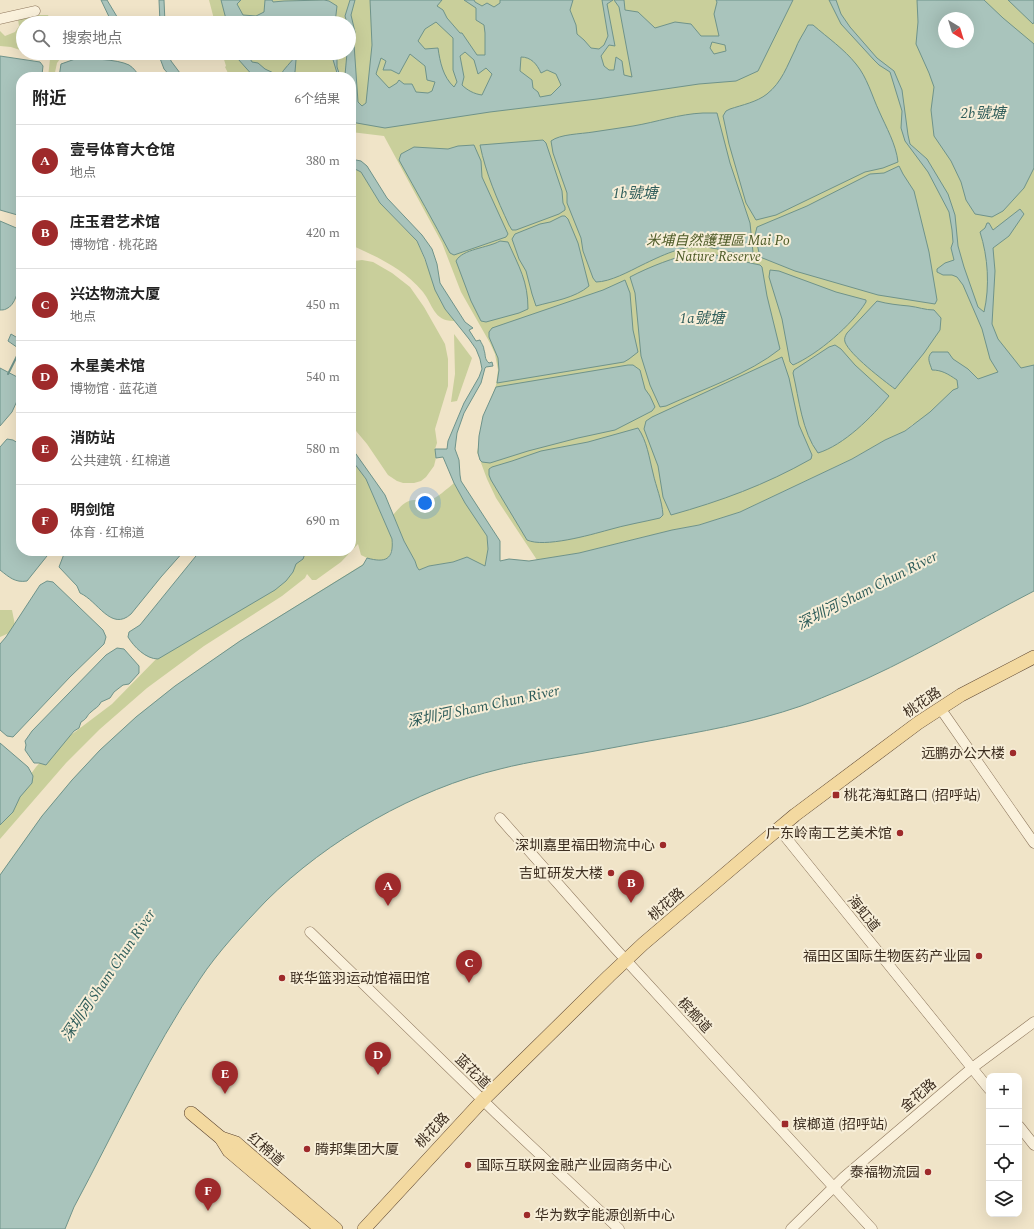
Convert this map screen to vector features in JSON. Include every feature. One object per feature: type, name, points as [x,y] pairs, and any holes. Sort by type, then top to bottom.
[{"type":"main road","name":"桃花路","points":[[364,1229],[483,1100],[626,960],[779,829],[918,723],[940,708],[961,695],[1034,657]]},
{"type":"main road","points":[[191,1113],[221,1138]]},
{"type":"main road","name":"红棉道","points":[[221,1138],[229,1152],[320,1229]]},
{"type":"main road","name":"红棉道","points":[[221,1138],[236,1143],[336,1229]]},
{"type":"street","points":[[0,19],[35,11]]},
{"type":"street","points":[[940,708],[1034,842]]},
{"type":"street","name":"槟榔道","points":[[500,818],[626,960],[872,1229]]},
{"type":"street","name":"海虹道","points":[[779,829],[986,1085]]},
{"type":"street","name":"蓝花道","points":[[310,932],[483,1100],[619,1229]]},
{"type":"street","name":"金花路","points":[[791,1229],[834,1187],[972,1068],[1034,1022]]},
{"type":"street","points":[[1022,1130],[1034,1145]]},
{"type":"green space","name":"米埔自然護理區 Mai Po Nature Reserve","points":[[209,0],[1034,0],[1034,470],[913,424],[905,431],[885,440],[852,459],[740,512],[699,525],[672,530],[579,553],[537,560],[496,498],[477,452],[485,417],[496,385],[498,370],[495,354],[461,292],[442,243],[384,136],[356,133],[356,72],[228,72],[224,60],[356,60],[356,16],[213,16]]},
{"type":"green space","points":[[48,15],[48,16],[27,16]]},
{"type":"green space","points":[[16,30],[16,49],[0,46],[0,31],[5,36]]},
{"type":"green space","points":[[50,60],[59,60],[55,72],[49,72]]},
{"type":"green space","points":[[356,170],[361,172],[380,203],[417,241],[445,309],[455,321],[448,321],[438,316],[423,292],[407,276],[381,259],[356,247]]},
{"type":"green space","points":[[356,261],[373,262],[392,273],[410,287],[424,307],[445,344],[448,359],[448,386],[435,429],[437,443],[435,449],[436,458],[434,466],[426,477],[421,481],[414,483],[403,483],[388,475],[367,444],[356,431]]},
{"type":"green space","points":[[454,334],[472,358],[457,401],[451,402],[455,374]]},
{"type":"green space","points":[[356,466],[366,479],[392,539],[393,545],[389,557],[0,875],[42,816],[72,780],[100,750],[136,717],[175,686],[240,641],[365,563],[367,558],[361,555],[358,544],[356,546]]},
{"type":"green space","points":[[454,483],[465,503],[487,536],[488,549],[485,566],[467,558],[429,566],[419,570],[393,515],[406,502],[412,500],[431,500]]},
{"type":"green space","points":[[302,556],[347,556],[341,562],[316,580],[312,580],[307,574],[305,578],[282,596],[204,646],[147,688],[100,729],[66,763],[0,839],[0,816],[36,767],[51,750],[112,704],[164,651],[288,570]]},
{"type":"green space","points":[[0,610],[12,610],[16,630],[0,637]]},
{"type":"water","points":[[101,0],[107,0],[117,16],[109,16]]},
{"type":"water","points":[[159,0],[164,0],[165,16],[160,16]]},
{"type":"water","points":[[221,0],[241,0],[237,4],[243,15],[256,16],[225,16]]},
{"type":"water","points":[[265,0],[272,0],[273,2],[324,0],[337,6],[336,16],[256,16],[264,12]]},
{"type":"water","points":[[350,0],[355,0],[351,15],[345,16]]},
{"type":"water","points":[[370,0],[442,0],[437,6],[443,10],[447,18],[460,33],[462,33],[477,55],[485,55],[484,25],[476,20],[476,8],[464,0],[474,0],[482,6],[487,3],[494,7],[500,3],[500,0],[573,0],[570,10],[576,25],[577,34],[591,48],[599,49],[604,45],[608,36],[602,0],[613,0],[607,4],[615,46],[609,45],[601,56],[604,66],[609,70],[614,70],[616,57],[622,61],[624,75],[632,77],[619,7],[614,0],[624,0],[625,10],[638,12],[655,28],[675,22],[691,24],[701,36],[719,36],[714,14],[717,2],[716,0],[793,0],[758,71],[736,81],[699,84],[597,99],[490,112],[385,128],[356,123],[356,73],[358,102],[362,106],[366,103],[372,45]],"holes":[[[436,22],[453,38],[453,70],[457,82],[454,87],[447,79],[441,64],[438,48],[425,49],[418,41],[425,29]],[[712,42],[725,45],[726,51],[714,54],[710,48]],[[465,52],[474,60],[478,74],[486,68],[492,74],[482,95],[471,92],[462,85],[464,77],[460,56]],[[410,54],[425,66],[427,80],[435,82],[432,91],[428,93],[416,92],[412,84],[404,84],[399,80],[389,88],[376,74],[381,58],[386,61],[383,70],[391,70],[399,74]],[[521,57],[528,58],[538,67],[541,73],[547,70],[556,74],[561,85],[551,95],[540,97],[538,92],[533,88],[532,80],[520,71]]]},
{"type":"water","name":"深圳河 Sham Chun River","points":[[829,0],[836,0],[841,14],[850,27],[877,58],[894,71],[902,90],[910,144],[927,159],[948,194],[955,215],[958,246],[964,267],[978,307],[984,312],[987,292],[987,272],[985,251],[980,232],[985,228],[987,223],[989,223],[993,230],[1020,209],[1024,214],[1009,236],[993,248],[995,271],[992,324],[998,339],[1021,368],[1034,365],[1034,591],[866,679],[801,706],[726,726],[500,769],[437,789],[405,803],[374,820],[316,857],[290,879],[266,901],[214,959],[165,1034],[74,1207],[65,1229],[0,1229],[0,875],[42,816],[72,780],[100,750],[136,717],[175,686],[240,641],[363,565],[367,558],[383,560],[390,556],[392,539],[366,479],[356,466],[356,454],[385,495],[404,541],[419,570],[429,566],[453,562],[467,557],[485,566],[488,549],[487,536],[465,503],[454,483],[443,457],[436,458],[435,449],[447,449],[448,441],[464,403],[482,369],[480,359],[476,349],[469,339],[445,309],[435,290],[425,259],[417,241],[380,203],[361,172],[356,170],[356,160],[361,161],[367,166],[387,198],[422,235],[432,249],[437,264],[440,283],[465,322],[473,328],[469,330],[476,341],[480,340],[484,347],[486,360],[489,363],[492,362],[493,366],[485,368],[481,383],[464,413],[457,433],[455,449],[459,460],[461,481],[500,541],[500,561],[509,559],[529,561],[579,553],[672,530],[699,525],[740,512],[852,459],[885,440],[905,431],[930,412],[953,390],[958,388],[957,380],[945,373],[932,370],[929,356],[932,352],[948,352],[953,359],[968,369],[978,379],[998,372],[990,359],[982,329],[963,285],[957,277],[952,275],[943,275],[937,272],[937,269],[945,263],[954,260],[951,248],[953,242],[949,212],[928,172],[905,141],[901,128],[902,111],[890,72],[879,65],[841,24]]},
{"type":"water","name":"2b號塘","points":[[917,0],[984,0],[1034,44],[1034,168],[1024,188],[1003,211],[992,217],[975,214],[966,200],[961,182],[951,161],[934,136],[931,110],[934,87],[916,44],[918,22]]},
{"type":"water","points":[[1008,0],[1034,0],[1033,24]]},
{"type":"water","points":[[808,25],[813,25],[836,44],[860,69],[890,136],[898,162],[883,168],[865,172],[776,215],[756,220],[746,203],[729,144],[723,116],[726,111],[730,109],[759,99],[767,94],[777,84],[784,74]]},
{"type":"water","points":[[0,56],[16,58],[16,60],[40,62],[43,66],[42,72],[16,72],[16,215],[0,210]]},
{"type":"water","points":[[72,60],[104,60],[124,63],[129,65],[136,72],[60,72],[61,64]]},
{"type":"water","points":[[161,60],[171,60],[179,72],[167,72]]},
{"type":"water","points":[[239,60],[251,60],[271,72],[250,72]]},
{"type":"water","points":[[293,60],[296,60],[295,72],[282,72]]},
{"type":"water","points":[[333,60],[337,60],[339,72],[337,72]]},
{"type":"water","points":[[346,60],[355,60],[356,72],[345,72]]},
{"type":"water","name":"1b號塘","points":[[717,113],[730,163],[750,223],[753,252],[748,256],[706,247],[689,247],[665,255],[614,278],[602,282],[596,282],[593,278],[583,251],[581,238],[567,203],[567,193],[553,153],[551,141],[565,136],[633,126],[677,116]]},
{"type":"water","points":[[543,140],[546,143],[562,191],[565,210],[559,214],[516,230],[512,230],[492,186],[480,145]]},
{"type":"water","points":[[474,145],[481,161],[482,177],[508,234],[506,237],[454,255],[450,253],[399,160],[401,154],[414,147],[448,149],[458,146]]},
{"type":"water","points":[[899,166],[914,191],[929,252],[937,300],[935,304],[878,295],[795,271],[760,257],[755,235],[757,227],[807,206],[870,174],[884,173]]},
{"type":"water","points":[[565,216],[568,219],[578,243],[589,286],[571,296],[536,306],[526,271],[519,259],[512,239],[515,234],[540,224],[550,222]]},
{"type":"water","points":[[0,221],[16,228],[16,296],[12,304],[4,310],[0,310]]},
{"type":"water","points":[[500,241],[508,242],[519,267],[525,282],[528,309],[486,322],[481,321],[471,301],[456,261],[459,257],[469,251]]},
{"type":"water","name":"1a號塘","points":[[696,252],[712,254],[760,265],[762,267],[767,296],[780,349],[768,358],[740,374],[666,406],[660,407],[650,385],[641,356],[635,293],[630,277],[646,269]]},
{"type":"water","points":[[770,270],[779,271],[836,292],[866,300],[866,302],[852,320],[834,338],[813,354],[793,365],[790,362],[782,319],[769,277]]},
{"type":"water","points":[[625,280],[630,293],[633,330],[638,352],[624,362],[497,383],[499,370],[498,358],[489,337],[489,332],[492,328],[603,290]]},
{"type":"water","points":[[877,301],[934,310],[941,318],[940,330],[924,353],[895,389],[875,374],[853,354],[845,341],[847,333]]},
{"type":"water","points":[[11,334],[16,337],[16,347],[8,341]]},
{"type":"water","points":[[835,345],[841,349],[855,365],[889,396],[857,429],[838,444],[818,453],[808,435],[799,404],[793,373],[794,370],[829,347]]},
{"type":"water","points":[[782,357],[789,378],[799,425],[812,455],[811,459],[777,477],[742,492],[671,515],[663,497],[658,466],[644,429],[646,421]]},
{"type":"water","points":[[633,365],[640,370],[645,389],[655,407],[652,411],[615,430],[528,451],[490,463],[482,462],[480,460],[478,453],[479,436],[483,416],[496,387]]},
{"type":"water","points":[[0,368],[16,376],[16,403],[12,412],[0,426]]},
{"type":"water","points":[[638,428],[644,438],[663,515],[660,518],[567,540],[544,543],[527,540],[491,480],[489,469],[541,451],[588,442]]},
{"type":"water","points":[[7,439],[16,442],[16,556],[47,556],[27,581],[16,580],[0,570],[0,447]]},
{"type":"water","points":[[63,556],[180,556],[131,614],[124,619],[111,617],[80,593],[77,586],[59,567]]},
{"type":"water","points":[[196,556],[304,556],[303,559],[296,564],[293,572],[286,581],[275,590],[158,659],[145,655],[128,637],[129,632],[140,625]]},
{"type":"water","points":[[47,581],[53,582],[103,630],[106,637],[104,644],[70,677],[13,737],[7,736],[0,730],[0,644],[40,585]]},
{"type":"water","points":[[117,648],[124,649],[139,666],[139,673],[129,684],[123,685],[114,692],[110,698],[101,702],[89,713],[81,722],[79,728],[74,731],[46,765],[34,763],[25,750],[25,741],[32,731],[106,655]]},
{"type":"water","points":[[0,743],[28,767],[33,776],[32,783],[20,797],[13,812],[0,825]]},
{"type":"waterway","points":[[8,374],[16,358]]},
{"type":"place","name":"远鹏办公大楼","points":[[1013,753]]},
{"type":"place","name":"桃花海虹路口 (招呼站)","points":[[836,795]]},
{"type":"place","name":"广东岭南工艺美术馆","points":[[900,833]]},
{"type":"place","name":"深圳嘉里福田物流中心","points":[[663,845]]},
{"type":"place","name":"吉虹研发大楼","points":[[611,873]]},
{"type":"place","name":"庄玉君艺术馆","points":[[631,903]]},
{"type":"place","name":"壹号体育大仓馆","points":[[388,906]]},
{"type":"place","name":"福田区国际生物医药产业园","points":[[979,956]]},
{"type":"place","name":"联华篮羽运动馆福田馆","points":[[282,978]]},
{"type":"place","name":"兴达物流大厦","points":[[469,983]]},
{"type":"place","name":"木星美术馆","points":[[378,1075]]},
{"type":"place","name":"消防站","points":[[225,1094]]},
{"type":"place","name":"槟榔道 (招呼站)","points":[[785,1124]]},
{"type":"place","name":"腾邦集团大厦","points":[[307,1149]]},
{"type":"place","name":"国际互联网金融产业园商务中心","points":[[468,1165]]},
{"type":"place","name":"泰福物流园","points":[[928,1172]]},
{"type":"place","name":"明剑馆","points":[[208,1211]]},
{"type":"place","name":"华为数字能源创新中心","points":[[527,1215]]}]
